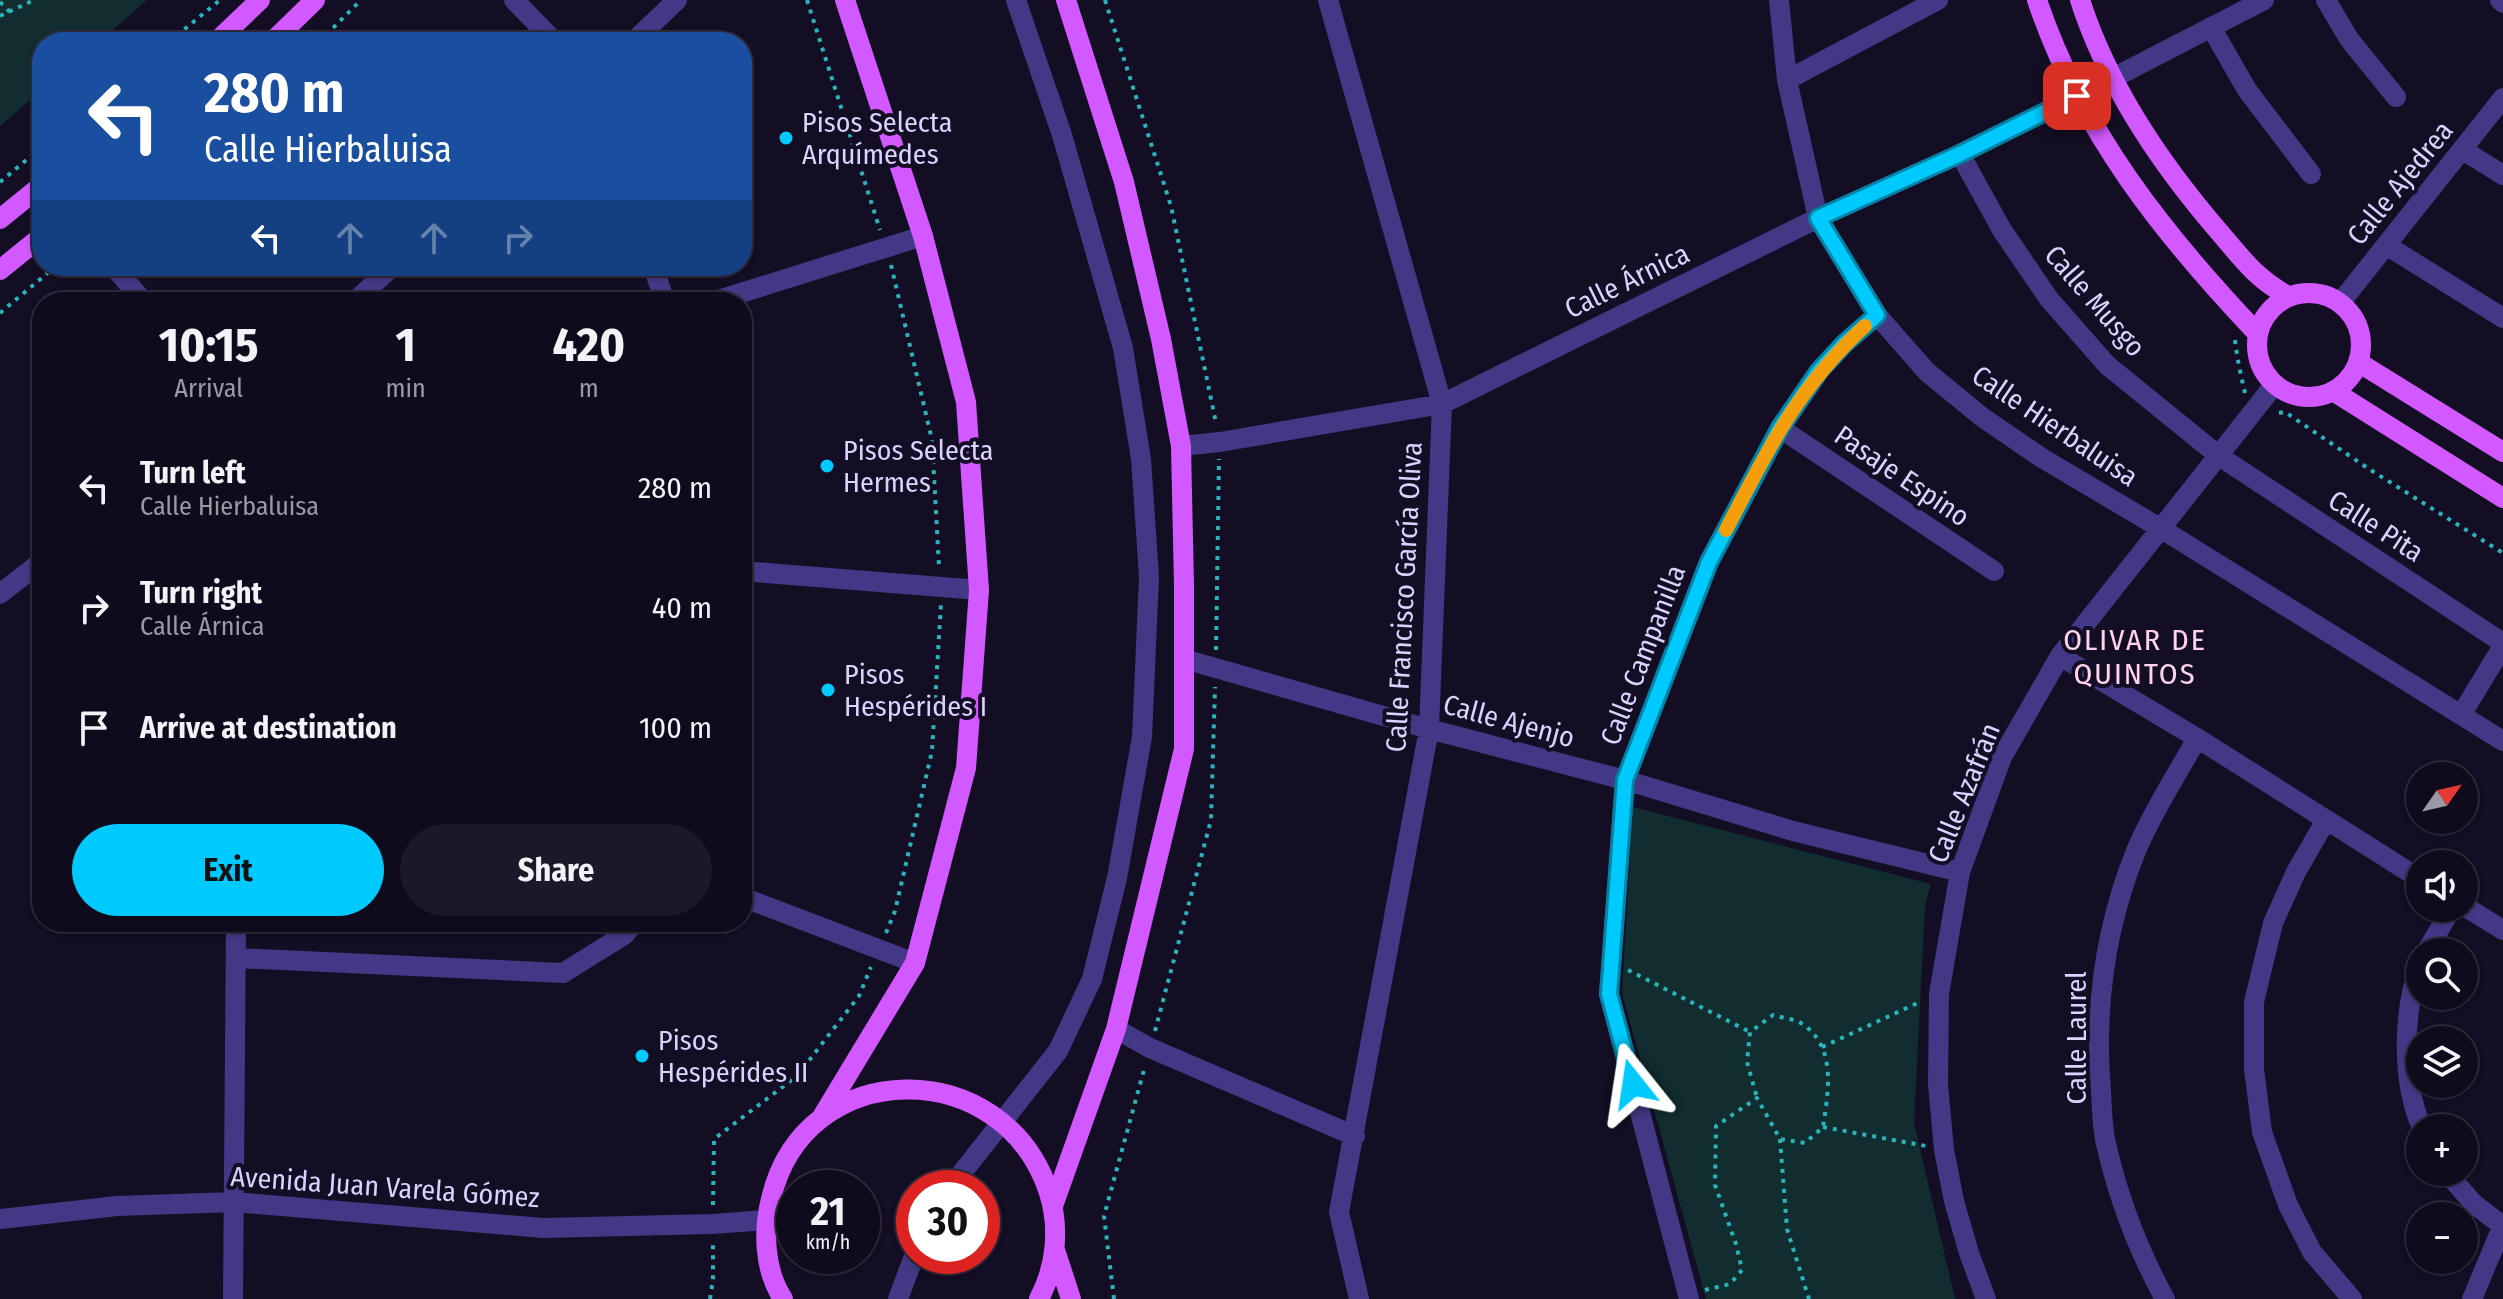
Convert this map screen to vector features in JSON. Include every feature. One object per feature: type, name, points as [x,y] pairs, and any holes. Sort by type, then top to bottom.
[{"type":"main road","points":[[226,32],[260,0]]},
{"type":"main road","points":[[282,32],[315,0]]},
{"type":"main road","points":[[777,1296],[767,1256],[766,1220],[775,1181],[794,1146],[822,1117],[915,963],[966,768],[979,590],[966,402],[923,236],[845,0]]},
{"type":"main road","points":[[1053,1206],[1116,1029],[1184,749],[1181,446],[1161,339],[1124,182],[1066,0]]},
{"type":"main road","points":[[2037,0],[2051,43],[2077,96],[2124,174],[2208,282],[2257,333]]},
{"type":"main road","points":[[2080,0],[2088,26],[2113,78],[2187,194],[2265,283],[2288,296]]},
{"type":"main road","points":[[0,219],[32,193]]},
{"type":"main road","points":[[0,270],[32,244]]},
{"type":"main road","points":[[2306,292],[2324,294],[2340,303],[2359,329],[2361,345],[2353,373],[2333,391],[2319,396],[2303,397],[2288,393],[2265,374],[2259,361],[2257,333],[2264,317],[2274,305],[2288,296],[2306,292]]},
{"type":"main road","points":[[2358,362],[2503,452]]},
{"type":"main road","points":[[2333,391],[2503,498]]},
{"type":"main road","points":[[822,1117],[856,1098],[907,1089],[933,1090],[971,1101],[1004,1122],[1026,1146],[1043,1175],[1053,1206],[1055,1250],[1071,1299]]},
{"type":"main road","points":[[1039,1299],[1046,1286],[1055,1250]]},
{"type":"street","points":[[514,0],[545,32]]},
{"type":"street","points":[[643,32],[677,0]]},
{"type":"street","points":[[964,1170],[1058,1051],[1092,979],[1117,878],[1142,737],[1149,577],[1141,459],[1123,348],[1066,150],[1016,0]]},
{"type":"street","points":[[1004,1122],[1033,1098],[1066,1054],[1098,985],[1128,873],[1151,738],[1156,652],[1154,513],[1149,455],[1132,343],[1072,130],[1029,0]]},
{"type":"street","name":"Calle Francisco García Oliva","points":[[1328,0],[1442,404],[1429,729],[1339,1212],[1359,1299]]},
{"type":"street","name":"Calle Hierbaluisa","points":[[1779,0],[1787,80],[1818,218],[1877,315],[1927,372],[1982,417],[2042,458],[2503,741]]},
{"type":"street","points":[[1787,80],[1938,0]]},
{"type":"street","points":[[2113,78],[2264,0]]},
{"type":"street","points":[[2326,0],[2349,39],[2396,97]]},
{"type":"street","points":[[2211,27],[2247,90],[2311,174]]},
{"type":"street","name":"Calle Árnica","points":[[1181,446],[1442,404],[1818,218],[1960,154],[2077,96]]},
{"type":"street","name":"Calle Ajedrea","points":[[2340,303],[2503,98]]},
{"type":"street","points":[[2463,150],[2503,175]]},
{"type":"street","name":"Calle Musgo","points":[[1960,154],[2002,230],[2049,299],[2107,365],[2219,456]]},
{"type":"street","points":[[744,292],[923,236]]},
{"type":"street","points":[[2386,245],[2503,318]]},
{"type":"street","points":[[122,276],[135,292]]},
{"type":"street","points":[[365,292],[382,276]]},
{"type":"street","name":"Calle Campanilla","points":[[1688,1297],[1609,994],[1625,780],[1709,562],[1780,428],[1819,371],[1877,315]]},
{"type":"street","name":"Calle Azafrán","points":[[1986,1299],[1954,1201],[1944,1150],[1938,1084],[1939,994],[1960,872],[2002,757],[2060,656],[2275,384]]},
{"type":"street","name":"Pasaje Espino","points":[[1780,428],[1994,571]]},
{"type":"street","name":"Calle Pita","points":[[2219,456],[2503,644]]},
{"type":"street","points":[[0,594],[32,569]]},
{"type":"street","points":[[752,572],[979,590]]},
{"type":"street","points":[[2461,715],[2503,644]]},
{"type":"street","points":[[2060,656],[2406,870]]},
{"type":"street","name":"Calle Ajenjo","points":[[1184,659],[1429,729],[1625,780],[1793,831],[1960,872]]},
{"type":"street","name":"Calle Laurel","points":[[2165,1299],[2149,1269],[2125,1208],[2105,1138],[2098,1022],[2104,960],[2117,904],[2137,849],[2197,738]]},
{"type":"street","points":[[2326,820],[2296,872],[2273,923],[2254,1002],[2254,1069],[2262,1132],[2288,1205],[2312,1252],[2352,1299]]},
{"type":"street","points":[[752,901],[915,963]]},
{"type":"street","points":[[2478,915],[2503,930]]},
{"type":"street","points":[[233,1299],[236,932]]},
{"type":"street","points":[[236,958],[563,973],[627,932]]},
{"type":"street","points":[[2410,1010],[2408,1066],[2411,1095],[2417,1114]]},
{"type":"street","points":[[1116,1029],[1150,1048],[1355,1136]]},
{"type":"street","points":[[2458,1186],[2474,1204],[2503,1226],[2472,1299]]},
{"type":"street","name":"Avenida Juan Varela Gómez","points":[[0,1219],[117,1206],[234,1202],[543,1228],[766,1220]]},
{"type":"street","points":[[898,1299],[907,1274]]},
{"type":"path","points":[[0,16],[34,0]]},
{"type":"path","points":[[181,32],[220,0]]},
{"type":"path","points":[[329,32],[361,0]]},
{"type":"path","points":[[710,1299],[713,1279],[714,1139],[797,1076],[859,996],[895,911],[932,751],[940,587],[932,440],[897,284],[807,0]]},
{"type":"path","points":[[0,2],[10,12]]},
{"type":"path","points":[[0,182],[32,155]]},
{"type":"path","points":[[0,313],[44,276]]},
{"type":"path","points":[[1611,961],[1750,1032]]},
{"type":"path","points":[[1822,1047],[1939,994]]},
{"type":"path","points":[[1780,1139],[1805,1143],[1823,1127],[1830,1082],[1822,1047],[1803,1024],[1773,1015],[1750,1032],[1747,1062],[1757,1098],[1780,1139],[1787,1229],[1809,1299]]},
{"type":"path","points":[[1688,1297],[1730,1284],[1742,1270],[1715,1185],[1716,1126],[1757,1098]]},
{"type":"path","points":[[1823,1127],[1944,1150]]},
{"type":"green space","points":[[0,0],[147,0],[110,32],[32,32],[32,99],[0,126]]},
{"type":"green space","points":[[1633,807],[1931,884],[1925,906],[1914,1123],[1955,1299],[1706,1299],[1622,993]]},
{"type":"slow traffic","points":[[1726,530],[1780,428],[1819,371],[1865,326]]},
{"type":"place","name":"Pisos Selecta Arquímedes","points":[[786,138]]},
{"type":"place","name":"Pisos Selecta Hermes","points":[[827,466]]},
{"type":"place","name":"Pisos Hespérides I","points":[[828,690]]},
{"type":"place","name":"Pisos Hespérides II","points":[[642,1056]]},
{"type":"district","name":"OLIVAR DE QUINTOS","points":[[2135,657]]},
{"type":"route","points":[[1633,1084],[1609,994],[1625,780],[1709,562],[1780,428],[1819,371],[1877,315],[1818,218],[1960,154],[2077,96]]}]
